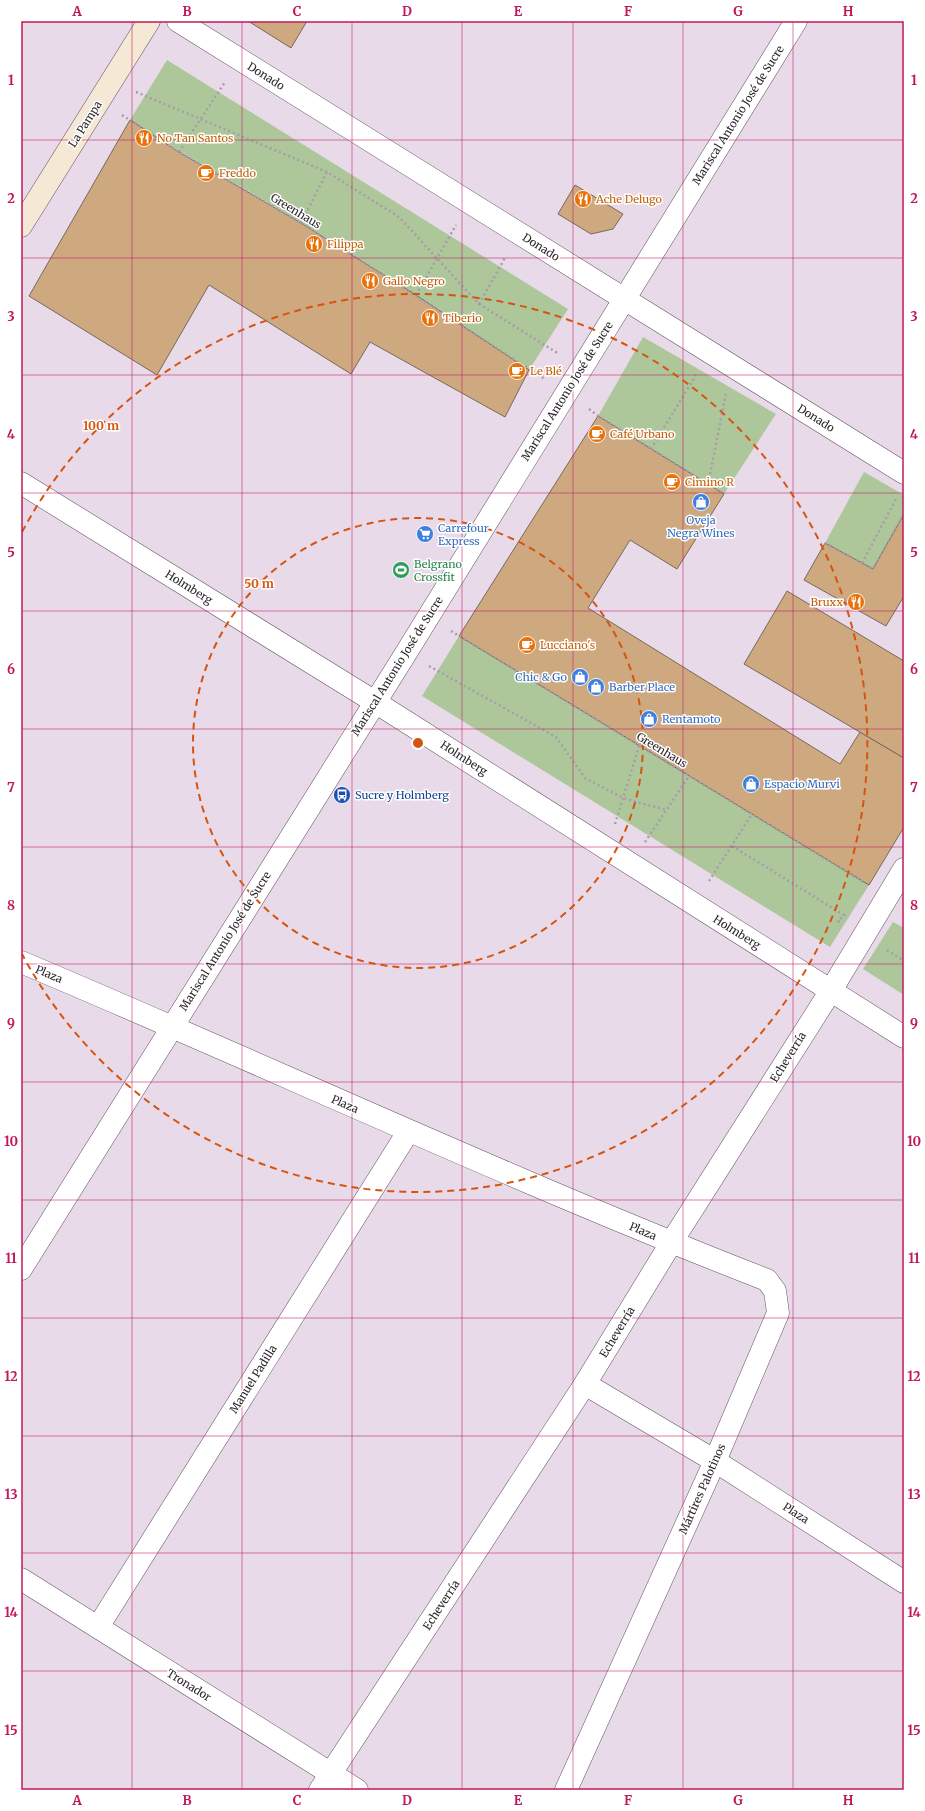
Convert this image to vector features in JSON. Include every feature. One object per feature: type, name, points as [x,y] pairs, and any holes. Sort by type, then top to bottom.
[{"type":"street","name":"La Pampa","points":[[21,226],[149,21]]},
{"type":"street","name":"Donado","points":[[178,21],[904,472]]},
{"type":"street","name":"Mariscal Antonio José de Sucre","points":[[21,1269],[428,618],[580,368],[796,21]]},
{"type":"street","name":"Holmberg","points":[[21,483],[375,702],[904,1038]]},
{"type":"street","name":"Echeverría","points":[[325,1782],[585,1384],[671,1243],[830,992],[904,868]]},
{"type":"street","name":"Plaza","points":[[21,962],[172,1026],[408,1132],[671,1243]]},
{"type":"street","name":"Manuel Padilla","points":[[98,1626],[408,1132]]},
{"type":"street","name":"Mártires Palotinos","points":[[566,1790],[715,1461],[778,1313],[775,1291],[767,1280],[671,1243]]},
{"type":"street","name":"Plaza","points":[[585,1384],[715,1461],[904,1582]]},
{"type":"street","name":"Tronador","points":[[21,1579],[98,1626],[325,1782],[357,1790]]},
{"type":"path","points":[[178,152],[240,60]]},
{"type":"path","points":[[112,82],[327,172],[399,217],[479,304],[580,368]]},
{"type":"path","name":"Greenhaus","points":[[100,100],[178,152],[302,223],[416,295],[530,370],[567,391],[598,416],[724,494]]},
{"type":"path","points":[[302,223],[327,172]]},
{"type":"path","points":[[416,295],[469,202]]},
{"type":"path","points":[[479,304],[518,233]]},
{"type":"path","points":[[651,449],[710,352]]},
{"type":"path","points":[[708,484],[732,366]]},
{"type":"path","points":[[862,563],[897,498]]},
{"type":"path","points":[[825,543],[873,569],[904,514]]},
{"type":"path","name":"Greenhaus","points":[[428,618],[887,896]]},
{"type":"path","points":[[406,653],[556,737],[585,778],[623,798],[666,810]]},
{"type":"path","points":[[607,850],[639,746]]},
{"type":"path","points":[[630,864],[689,776]]},
{"type":"path","points":[[694,905],[752,814]]},
{"type":"path","points":[[732,846],[844,915],[838,921],[863,936]]},
{"type":"green space","points":[[167,60],[568,309],[529,370],[331,241],[281,210],[172,147],[130,120]]},
{"type":"green space","points":[[643,337],[776,414],[724,494],[598,416]]},
{"type":"green space","points":[[864,472],[904,495],[904,514],[873,569],[825,543]]},
{"type":"green space","points":[[459,636],[869,885],[830,947],[422,696]]},
{"type":"green space","points":[[893,922],[904,928],[904,995],[863,969]]},
{"type":"building","points":[[248,21],[307,21],[291,48]]},
{"type":"building","points":[[130,120],[179,152],[301,223],[416,295],[529,370],[505,417],[370,342],[351,374],[209,285],[157,375],[29,296]]},
{"type":"building","name":"Ache Delugo","points":[[575,185],[623,214],[613,229],[591,234],[558,214]]},
{"type":"building","points":[[598,416],[724,494],[677,569],[630,540],[588,608],[840,764],[860,732],[904,758],[904,827],[869,885],[459,636]]},
{"type":"building","points":[[904,514],[904,596],[886,626],[804,580],[825,543],[873,569]]},
{"type":"building","points":[[787,591],[904,661],[904,758],[744,664]]},
{"type":"place","name":"No Tan Santos","points":[[144,138]]},
{"type":"place","name":"Freddo","points":[[206,173]]},
{"type":"place","name":"Ache Delugo","points":[[583,199]]},
{"type":"place","name":"Filippa","points":[[314,244]]},
{"type":"place","name":"Gallo Negro","points":[[370,281]]},
{"type":"place","name":"Tiberio","points":[[430,318]]},
{"type":"place","name":"Le Blé","points":[[517,371]]},
{"type":"place","name":"Café Urbano","points":[[597,434]]},
{"type":"place","name":"Cimino R","points":[[672,482]]},
{"type":"place","name":"Oveja Negra Wines","points":[[701,502]]},
{"type":"place","name":"Carrefour Express","points":[[425,534]]},
{"type":"place","name":"Belgrano Crossfit","points":[[401,570]]},
{"type":"place","name":"Bruxx","points":[[856,602]]},
{"type":"place","name":"Lucciano's","points":[[527,645]]},
{"type":"place","name":"Chic & Go","points":[[580,677]]},
{"type":"place","name":"Barber Place","points":[[596,687]]},
{"type":"place","name":"Rentamoto","points":[[649,719]]},
{"type":"place","name":"Espacio Murvi","points":[[751,784]]},
{"type":"place","name":"Sucre y Holmberg","points":[[342,795]]}]
